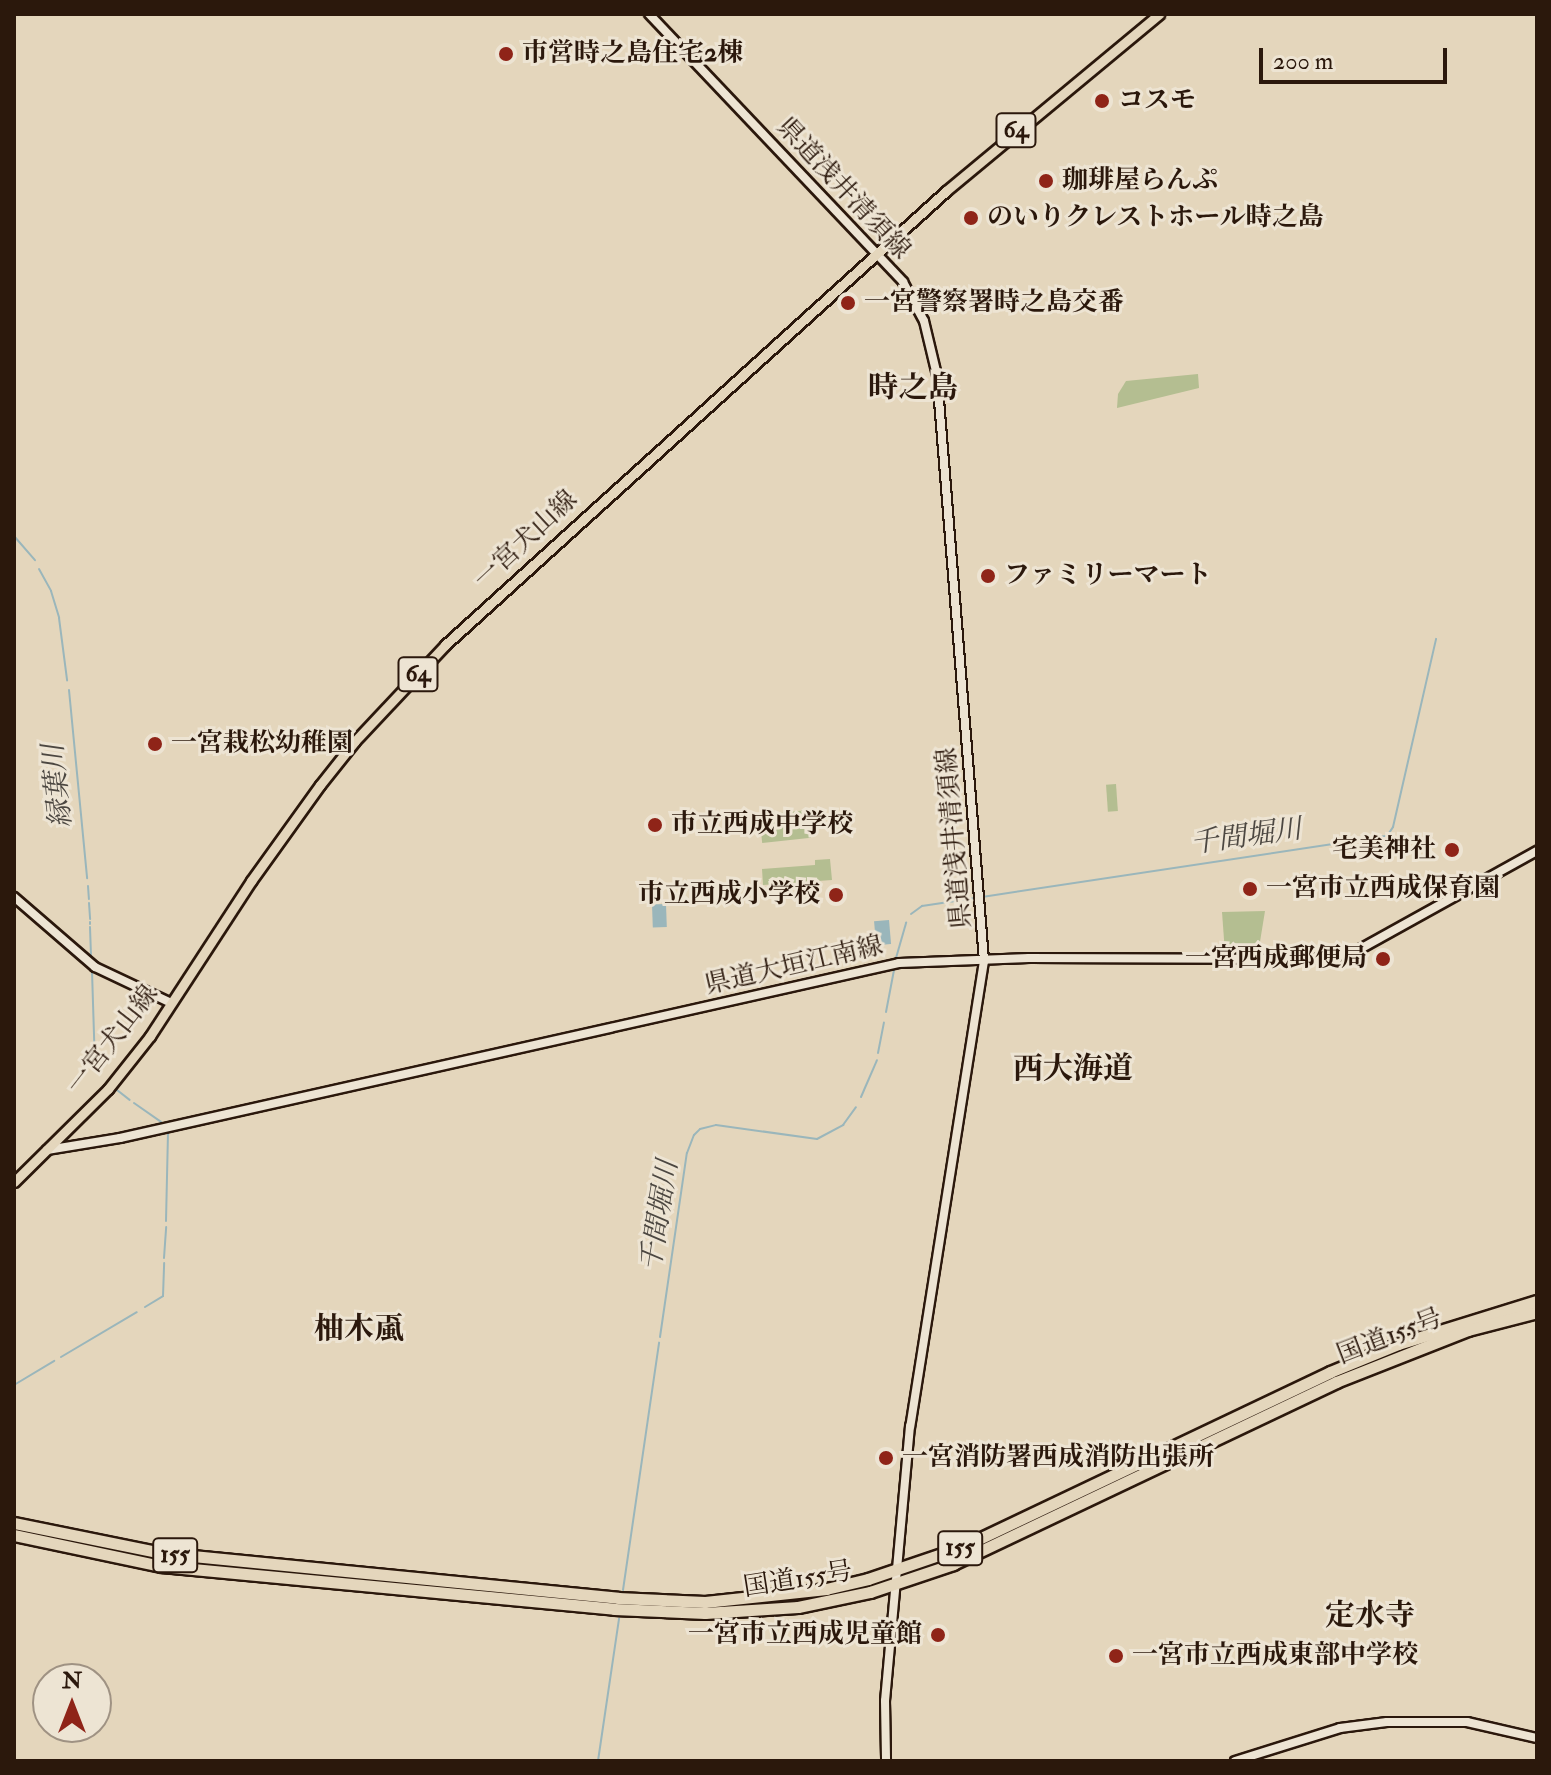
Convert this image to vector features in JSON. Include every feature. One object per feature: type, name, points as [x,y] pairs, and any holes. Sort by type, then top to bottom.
[{"type":"highway","name":"国道155号","points":[[14,1535],[161,1566],[614,1609],[705,1613],[770,1610],[827,1601],[895,1577],[1005,1528],[1330,1372],[1405,1342],[1537,1301]]},
{"type":"highway","name":"国道155号","points":[[14,1523],[162,1553],[650,1600],[705,1602],[770,1597],[895,1577],[953,1564],[1336,1382],[1468,1330],[1537,1312]]},
{"type":"main road","name":"県道浅井清須線","points":[[649,14],[879,253],[917,303],[931,343],[937,375],[984,961],[923,1323],[895,1577],[885,1701],[886,1761]]},
{"type":"main road","name":"一宮犬山線","points":[[14,1182],[108,1089],[171,1003],[251,881],[320,785],[355,741],[445,645],[1018,128],[1159,14]]},
{"type":"main road","name":"県道大垣江南線","points":[[47,1150],[120,1138],[899,963],[1344,956],[1375,944],[1537,851]]},
{"type":"main road","points":[[14,897],[95,967],[171,1003]]},
{"type":"main road","points":[[1235,1761],[1340,1728],[1387,1722],[1467,1722],[1537,1738]]},
{"type":"green space","points":[[1198,374],[1199,388],[1117,408],[1118,394],[1126,381]]},
{"type":"green space","points":[[1116,784],[1118,811],[1108,812],[1106,785]]},
{"type":"green space","points":[[808,810],[811,838],[762,843],[759,815]]},
{"type":"green space","points":[[830,859],[832,880],[763,885],[762,869],[815,865],[815,860]]},
{"type":"green space","points":[[1265,911],[1258,954],[1225,953],[1222,912]]},
{"type":"water","points":[[652,904],[666,904],[667,927],[653,927]]},
{"type":"water","points":[[889,920],[891,944],[876,945],[874,921]]},
{"type":"waterway","name":"縁葉川","points":[[14,536],[35,560]]},
{"type":"waterway","name":"縁葉川","points":[[39,569],[51,591],[59,618],[67,680]]},
{"type":"waterway","name":"千間堀川","points":[[982,897],[1387,836],[1393,827],[1436,639]]},
{"type":"waterway","name":"縁葉川","points":[[69,690],[87,878]]},
{"type":"waterway","name":"縁葉川","points":[[88,886],[89,899]]},
{"type":"waterway","name":"千間堀川","points":[[911,914],[922,906],[975,898]]},
{"type":"waterway","name":"縁葉川","points":[[89,903],[90,919]]},
{"type":"waterway","name":"千間堀川","points":[[896,958],[906,922]]},
{"type":"waterway","name":"縁葉川","points":[[90,927],[91,956]]},
{"type":"waterway","name":"千間堀川","points":[[886,1012],[894,970]]},
{"type":"waterway","name":"縁葉川","points":[[92,971],[95,1065],[99,1070]]},
{"type":"waterway","name":"千間堀川","points":[[878,1053],[884,1023]]},
{"type":"waterway","name":"千間堀川","points":[[861,1097],[877,1060]]},
{"type":"waterway","name":"縁葉川","points":[[117,1090],[130,1100]]},
{"type":"waterway","name":"縁葉川","points":[[134,1103],[161,1122]]},
{"type":"waterway","name":"千間堀川","points":[[660,1337],[687,1153],[694,1135],[700,1129],[716,1125],[817,1139],[843,1125],[856,1107]]},
{"type":"waterway","name":"縁葉川","points":[[166,1221],[168,1132]]},
{"type":"waterway","name":"縁葉川","points":[[164,1258],[166,1227]]},
{"type":"waterway","name":"縁葉川","points":[[145,1307],[163,1296],[164,1263]]},
{"type":"waterway","name":"縁葉川","points":[[61,1357],[137,1312]]},
{"type":"waterway","name":"千間堀川","points":[[623,1590],[659,1343]]},
{"type":"waterway","name":"縁葉川","points":[[14,1385],[54,1361]]},
{"type":"waterway","name":"千間堀川","points":[[598,1761],[619,1619]]},
{"type":"place","name":"市営時之島住宅2棟","points":[[506,54]]},
{"type":"place","name":"コスモ","points":[[1102,101]]},
{"type":"place","name":"珈琲屋らんぷ","points":[[1046,181]]},
{"type":"place","name":"のいりクレストホール時之島","points":[[971,218]]},
{"type":"place","name":"一宮警察署時之島交番","points":[[848,303]]},
{"type":"place","name":"ファミリーマート","points":[[988,576]]},
{"type":"place","name":"一宮栽松幼稚園","points":[[155,744]]},
{"type":"place","name":"市立西成中学校","points":[[655,825]]},
{"type":"place","name":"宅美神社","points":[[1452,850]]},
{"type":"place","name":"一宮市立西成保育園","points":[[1250,889]]},
{"type":"place","name":"市立西成小学校","points":[[836,895]]},
{"type":"place","name":"一宮西成郵便局","points":[[1383,959]]},
{"type":"place","name":"一宮消防署西成消防出張所","points":[[886,1458]]},
{"type":"place","name":"一宮市立西成児童館","points":[[938,1635]]},
{"type":"place","name":"一宮市立西成東部中学校","points":[[1116,1656]]},
{"type":"district","name":"時之島","points":[[913,388]]},
{"type":"district","name":"西大海道","points":[[1073,1069]]},
{"type":"district","name":"柚木颪","points":[[359,1329]]},
{"type":"district","name":"定水寺","points":[[1370,1616]]}]
